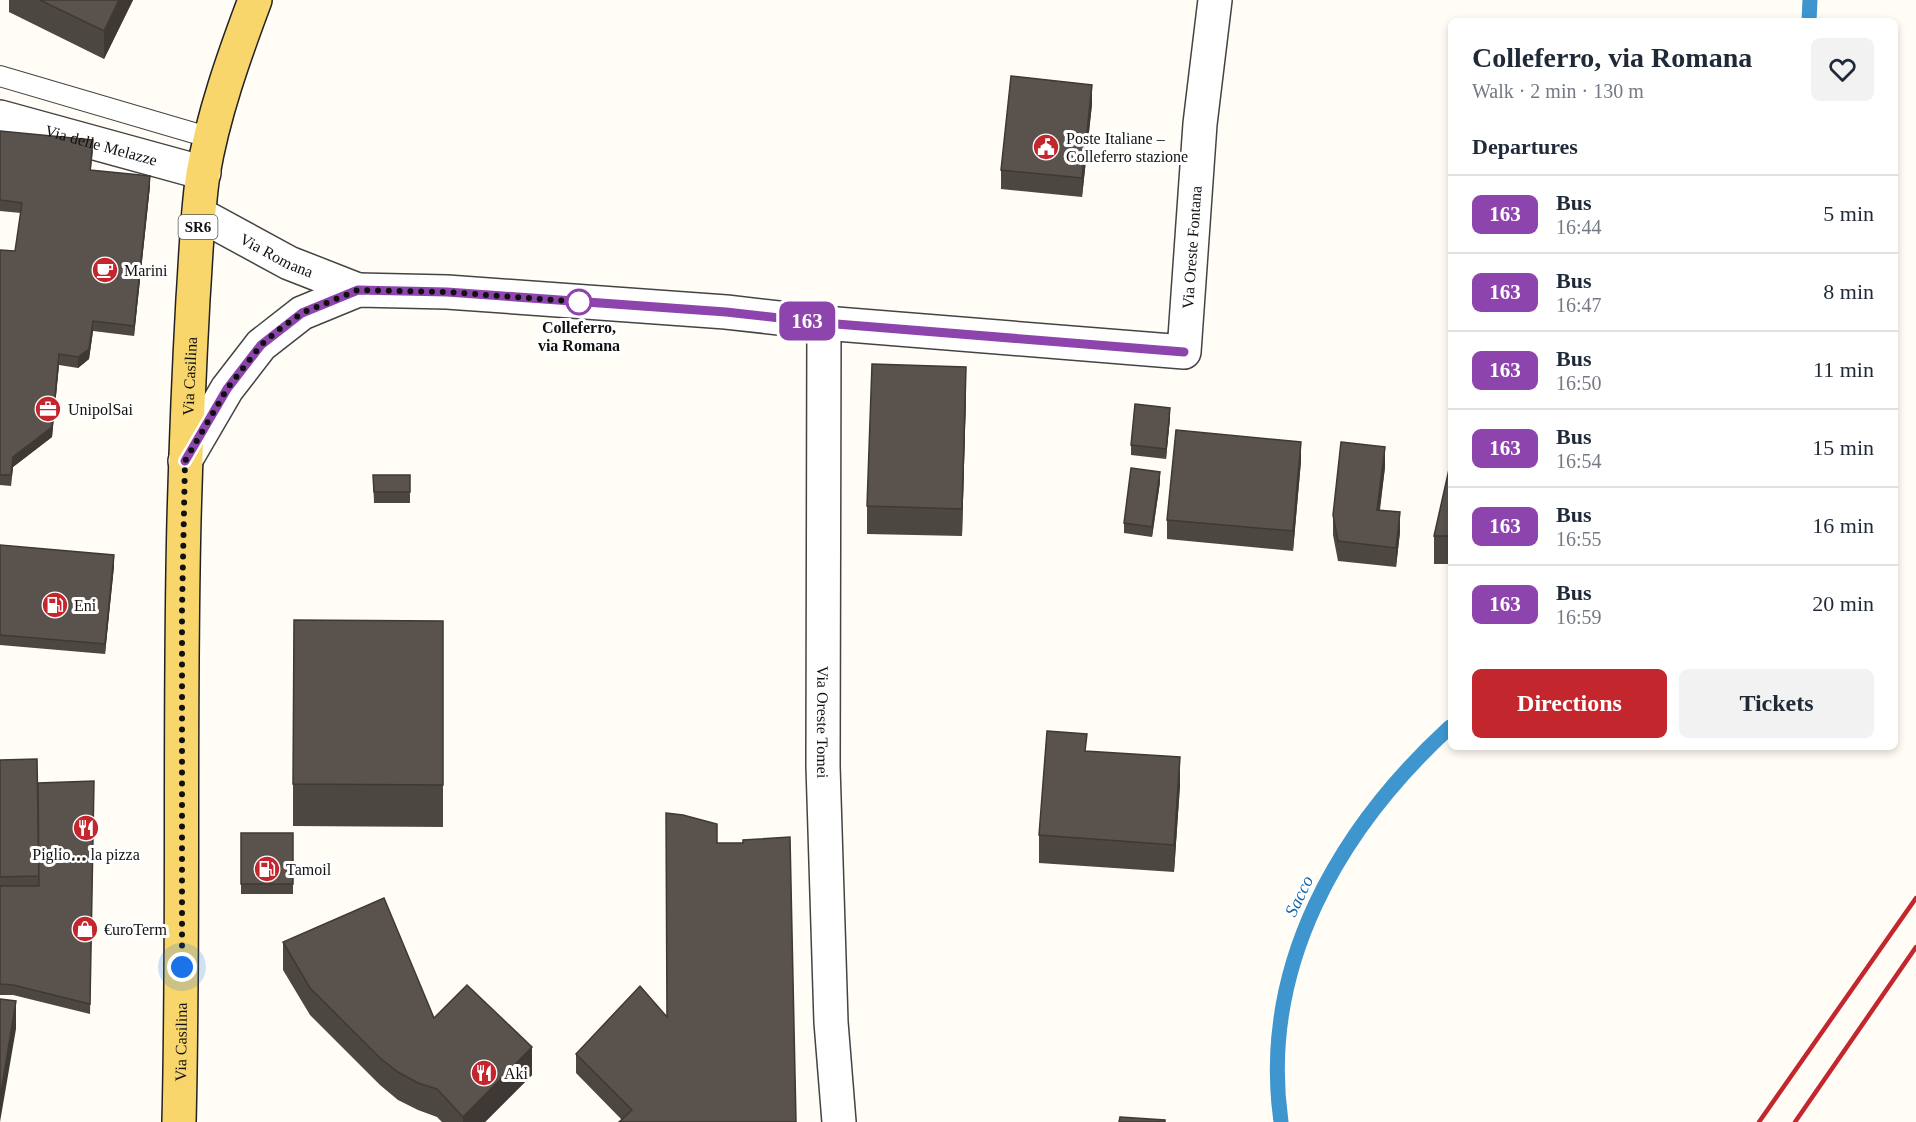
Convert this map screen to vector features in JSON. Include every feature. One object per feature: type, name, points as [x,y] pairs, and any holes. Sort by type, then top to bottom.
[{"type":"main road","name":"Via Casilina","points":[[179,1122],[185,461],[199,214],[211,138],[231,69],[255,0]]},
{"type":"street","name":"Via Oreste Fontana","points":[[1184,352],[1200,124],[1214,0]]},
{"type":"street","name":"Via delle Melazze","points":[[0,117],[204,173]]},
{"type":"street","name":"Via Romana","points":[[199,214],[289,263],[358,290],[447,292],[726,312],[824,323],[1184,352]]},
{"type":"street","name":"Via Romana","points":[[185,461],[227,389],[261,345],[302,313],[358,290]]},
{"type":"street","name":"Via Oreste Tomei","points":[[824,323],[824,778],[831,1022],[839,1122]]},
{"type":"lane","points":[[0,76],[211,138]]},
{"type":"building","points":[[40,0],[119,0],[104,31]]},
{"type":"building","name":"Poste Italiane – Colleferro stazione","points":[[1011,76],[1092,85],[1082,178],[1001,170]]},
{"type":"building","points":[[0,131],[93,140],[90,170],[150,176],[134,326],[93,321],[89,349],[78,357],[59,354],[52,427],[13,457],[11,475],[0,475],[0,250],[15,251],[22,203],[0,200]]},
{"type":"building","points":[[872,364],[966,367],[962,509],[867,506]]},
{"type":"building","points":[[1135,404],[1170,408],[1166,449],[1131,445]]},
{"type":"building","points":[[1176,430],[1301,442],[1293,531],[1167,520]]},
{"type":"building","points":[[1341,442],[1385,447],[1377,510],[1400,512],[1396,548],[1338,541],[1333,515]]},
{"type":"building","points":[[1131,468],[1160,472],[1152,527],[1124,523]]},
{"type":"building","points":[[1448,474],[1448,536],[1434,536]]},
{"type":"building","points":[[373,475],[410,475],[410,492],[374,492]]},
{"type":"building","name":"Eni","points":[[0,545],[114,555],[105,644],[0,635]]},
{"type":"building","points":[[294,620],[443,621],[443,785],[293,784]]},
{"type":"building","points":[[1047,731],[1087,734],[1085,751],[1180,757],[1174,845],[1039,835]]},
{"type":"building","points":[[37,759],[39,876],[0,877],[0,760]]},
{"type":"building","points":[[94,781],[90,1004],[13,985],[0,984],[0,886],[39,886],[38,783]]},
{"type":"building","points":[[666,813],[717,824],[717,843],[743,843],[743,840],[790,837],[796,1122],[619,1122],[632,1110],[576,1054],[640,986],[667,1017]]},
{"type":"building","name":"Tamoil","points":[[241,833],[293,833],[293,884],[241,884]]},
{"type":"building","points":[[384,898],[434,1018],[467,985],[532,1047],[463,1117],[437,1089],[418,1083],[398,1072],[380,1058],[310,988],[283,942]]},
{"type":"building","points":[[0,999],[16,1001],[0,1098]]},
{"type":"building","points":[[1120,1117],[1165,1120],[1165,1122],[1119,1122]]},
{"type":"waterway","name":"Sacco","points":[[1809,18],[1810,0]]},
{"type":"waterway","name":"Sacco","points":[[1281,1122],[1277,1064],[1283,1009],[1296,955],[1316,904],[1342,856],[1374,810],[1410,767],[1448,729]]},
{"type":"railway","points":[[1759,1122],[1916,898]]},
{"type":"railway","points":[[1795,1122],[1916,947]]},
{"type":"bus line","name":"163","points":[[185,461],[227,389],[261,345],[302,313],[358,290],[447,292],[726,312],[824,323],[1184,352]]},
{"type":"place","name":"Poste Italiane – Colleferro stazione","points":[[1046,147]]},
{"type":"place","name":"Marini","points":[[105,270]]},
{"type":"place","name":"Colleferro, via Romana","points":[[579,302]]},
{"type":"place","name":"UnipolSai","points":[[48,409]]},
{"type":"place","name":"Eni","points":[[55,605]]},
{"type":"place","name":"Piglio… la pizza","points":[[86,828]]},
{"type":"place","name":"Tamoil","points":[[267,869]]},
{"type":"place","name":"€uroTerm","points":[[85,929]]},
{"type":"place","name":"Aki","points":[[484,1073]]},
{"type":"route","points":[[182,967],[182,610],[185,461],[227,389],[261,345],[281,328],[302,313],[358,290],[447,292],[581,302],[579,302]]}]
